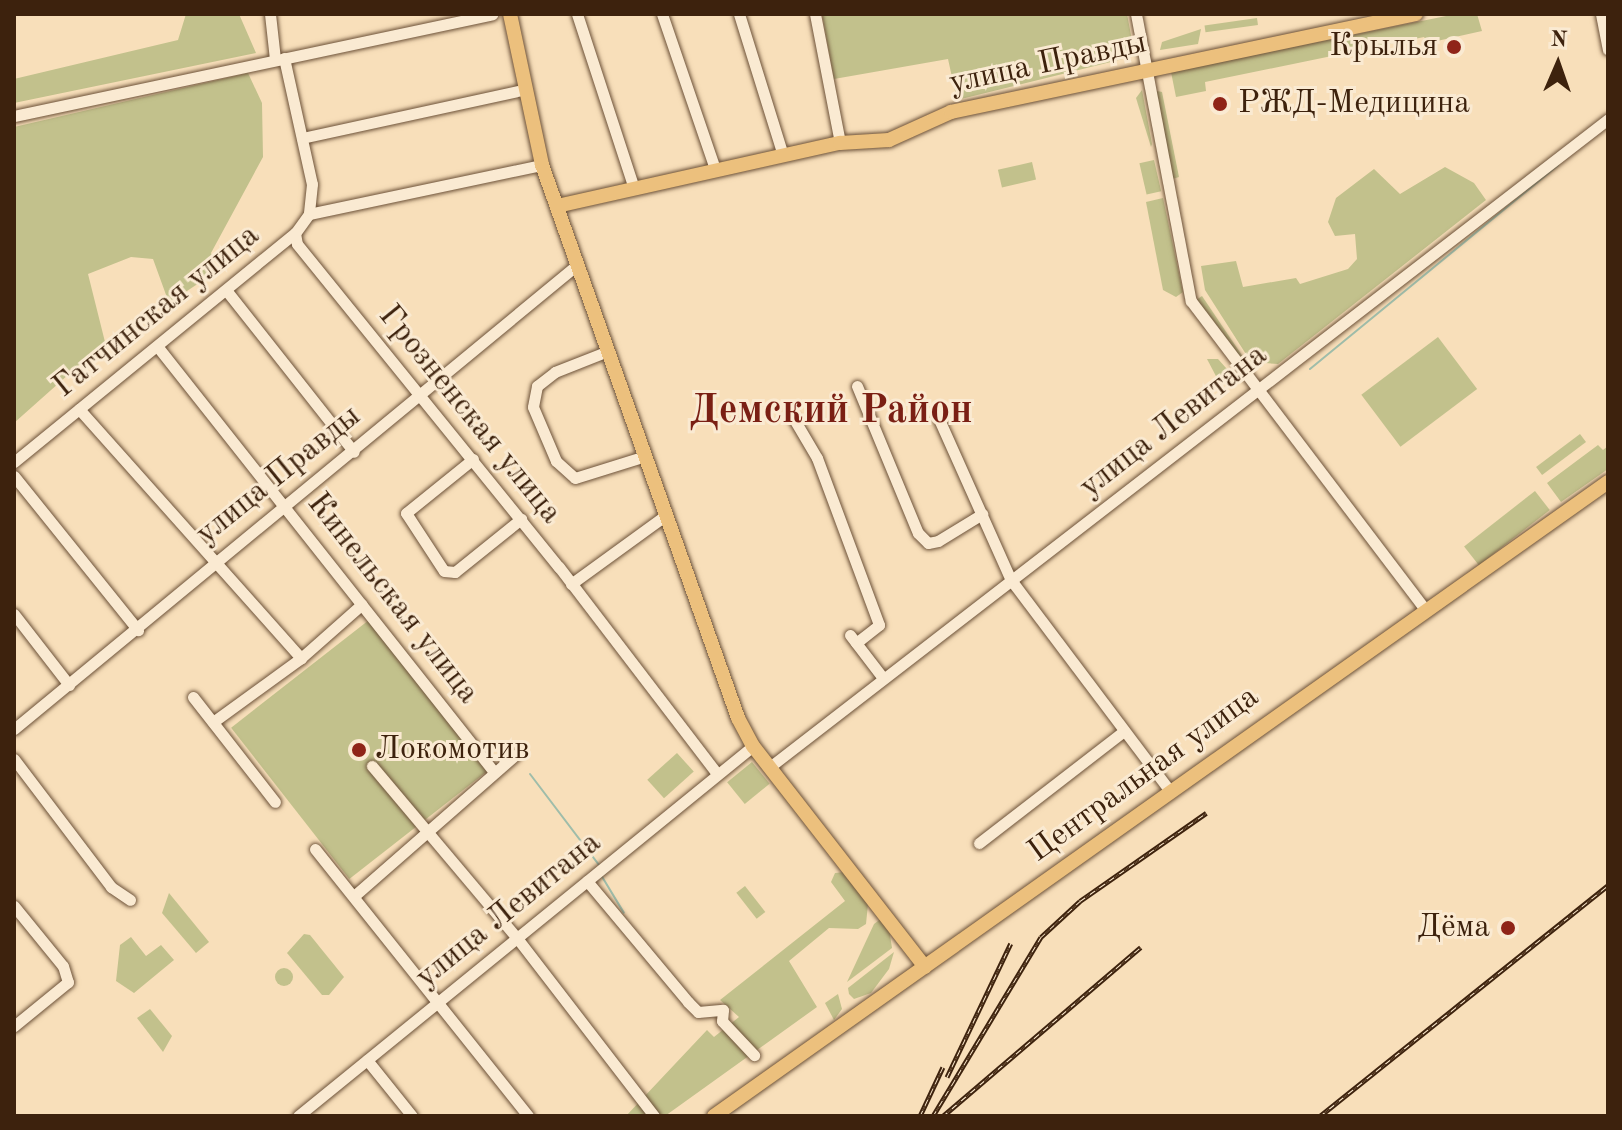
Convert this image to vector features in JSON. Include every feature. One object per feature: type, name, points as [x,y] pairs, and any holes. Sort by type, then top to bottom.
[{"type":"main road","points":[[510,14],[542,165],[715,659],[753,746],[925,967]]},
{"type":"main road","name":"улица Правды","points":[[557,206],[840,143],[889,140],[951,112],[1416,14]]},
{"type":"main road","name":"Центральная улица","points":[[714,1116],[1608,482]]},
{"type":"street","points":[[270,14],[312,184],[309,214],[295,233]]},
{"type":"street","points":[[14,116],[492,14]]},
{"type":"street","points":[[577,14],[634,188]]},
{"type":"street","points":[[662,14],[715,169]]},
{"type":"street","points":[[739,14],[783,155]]},
{"type":"street","points":[[815,14],[840,143]]},
{"type":"street","points":[[1136,14],[1187,289],[1256,392],[1425,609]]},
{"type":"street","points":[[1601,14],[1608,49]]},
{"type":"street","points":[[302,138],[526,89]]},
{"type":"street","name":"улица Левитана","points":[[771,766],[1608,119]]},
{"type":"street","points":[[309,214],[542,165]]},
{"type":"street","name":"Гатчинская улица","points":[[14,462],[295,233]]},
{"type":"street","name":"Грозненская улица","points":[[295,233],[300,250],[521,519],[717,774]]},
{"type":"street","name":"улица Правды","points":[[14,729],[354,452],[578,264]]},
{"type":"street","points":[[226,290],[354,452]]},
{"type":"street","name":"Кинельская улица","points":[[157,346],[287,506],[494,772]]},
{"type":"street","points":[[608,351],[555,372],[537,386],[533,407],[556,461],[575,478],[645,456]]},
{"type":"street","points":[[857,386],[918,533],[928,543],[938,541],[982,514]]},
{"type":"street","points":[[79,409],[301,658]]},
{"type":"street","points":[[938,417],[1011,580],[1170,791]]},
{"type":"street","points":[[794,419],[817,458],[879,625],[853,639],[883,678]]},
{"type":"street","points":[[473,459],[406,513],[444,571],[455,572],[521,519]]},
{"type":"street","points":[[14,476],[138,630]]},
{"type":"street","points":[[571,584],[666,515]]},
{"type":"street","points":[[213,722],[301,658],[362,604]]},
{"type":"street","points":[[14,614],[69,685]]},
{"type":"street","points":[[193,697],[275,802]]},
{"type":"street","points":[[979,843],[1124,731]]},
{"type":"street","name":"улица Левитана","points":[[299,1116],[753,746]]},
{"type":"street","points":[[354,896],[515,755]]},
{"type":"street","points":[[14,759],[111,887],[130,900]]},
{"type":"street","points":[[372,766],[517,938],[654,1116]]},
{"type":"street","points":[[315,849],[528,1116]]},
{"type":"street","points":[[587,881],[688,1002],[698,1012],[723,1010],[722,1021],[754,1055]]},
{"type":"street","points":[[14,906],[63,966],[68,982],[14,1026]]},
{"type":"street","points":[[367,1060],[412,1116]]},
{"type":"shaded area","points":[[186,14],[239,14],[256,53],[14,103],[14,79],[178,40]]},
{"type":"shaded area","points":[[822,14],[1127,14],[1135,56],[957,100],[948,59],[834,79]]},
{"type":"shaded area","points":[[1456,14],[1477,14],[1482,31],[1428,43],[1424,37],[1205,82],[1206,91],[1176,97],[1171,72]]},
{"type":"shaded area","points":[[1257,18],[1258,25],[1205,32],[1205,25]]},
{"type":"shaded area","points":[[1201,29],[1198,44],[1160,50],[1162,42]]},
{"type":"shaded area","points":[[248,73],[262,103],[263,157],[211,253],[217,271],[169,303],[153,259],[131,257],[88,274],[105,342],[14,423],[14,127]]},
{"type":"shaded area","points":[[1142,90],[1152,144],[1151,147],[1136,98]]},
{"type":"shaded area","points":[[1152,90],[1162,92],[1179,177],[1169,180]]},
{"type":"shaded area","points":[[1154,160],[1161,191],[1147,195],[1139,163]]},
{"type":"shaded area","points":[[1032,162],[1036,180],[1002,187],[998,170]]},
{"type":"shaded area","points":[[1445,167],[1474,183],[1486,200],[1278,364],[1251,362],[1205,290],[1201,266],[1236,261],[1243,287],[1296,278],[1300,284],[1348,269],[1357,259],[1355,234],[1335,236],[1328,222],[1336,198],[1374,169],[1400,194]]},
{"type":"shaded area","points":[[1163,198],[1183,292],[1176,297],[1163,290],[1146,202]]},
{"type":"shaded area","points":[[1202,296],[1249,366],[1243,370],[1196,300]]},
{"type":"shaded area","points":[[1438,337],[1477,389],[1400,447],[1361,395]]},
{"type":"shaded area","points":[[1207,359],[1218,359],[1235,378],[1218,380]]},
{"type":"shaded area","points":[[1580,434],[1586,442],[1542,475],[1536,467]]},
{"type":"shaded area","points":[[1598,445],[1603,450],[1608,446],[1608,469],[1561,502],[1547,483]]},
{"type":"shaded area","points":[[1535,491],[1550,510],[1479,565],[1464,546]]},
{"type":"shaded area","name":"Локомотив","points":[[369,620],[487,771],[349,879],[231,728]]},
{"type":"shaded area","points":[[677,753],[694,772],[664,798],[647,780]]},
{"type":"shaded area","points":[[752,762],[770,784],[745,804],[727,782]]},
{"type":"shaded area","points":[[845,872],[868,904],[866,924],[858,929],[829,928],[789,961],[817,1007],[665,1116],[626,1116],[707,1030],[714,1037],[739,1017],[720,1000],[845,901],[831,882],[835,873]]},
{"type":"shaded area","points":[[745,886],[765,912],[757,919],[736,893]]},
{"type":"shaded area","points":[[169,893],[209,942],[196,953],[162,913]]},
{"type":"shaded area","points":[[882,918],[888,922],[892,948],[847,982],[874,924]]},
{"type":"shaded area","points":[[304,934],[310,935],[344,977],[329,995],[322,995],[287,953]]},
{"type":"shaded area","points":[[131,937],[146,956],[161,945],[174,960],[134,993],[116,981],[120,945]]},
{"type":"shaded area","points":[[894,952],[889,969],[871,993],[854,999],[848,988]]},
{"type":"shaded area","points":[[280,968],[288,968],[293,977],[291,984],[280,986],[275,981],[275,973]]},
{"type":"shaded area","points":[[838,994],[842,1009],[834,1020],[825,1003]]},
{"type":"shaded area","points":[[150,1009],[172,1036],[163,1052],[137,1018]]},
{"type":"waterway","points":[[1310,369],[1558,165]]},
{"type":"waterway","points":[[530,774],[599,865]]},
{"type":"waterway","points":[[601,875],[624,913]]},
{"type":"railway","points":[[933,1116],[1041,937],[1080,901],[1206,813]]},
{"type":"railway","points":[[1320,1116],[1608,885]]},
{"type":"railway","points":[[947,1077],[1011,943]]},
{"type":"railway","points":[[943,1116],[1141,947]]},
{"type":"railway","points":[[920,1116],[943,1067]]},
{"type":"place","name":"Крылья","points":[[1454,47]]},
{"type":"place","name":"РЖД-Медицина","points":[[1220,104]]},
{"type":"place","name":"Локомотив","points":[[359,750]]},
{"type":"place","name":"Дёма","points":[[1508,928]]},
{"type":"district","name":"Демский Район","points":[[831,412]]}]
